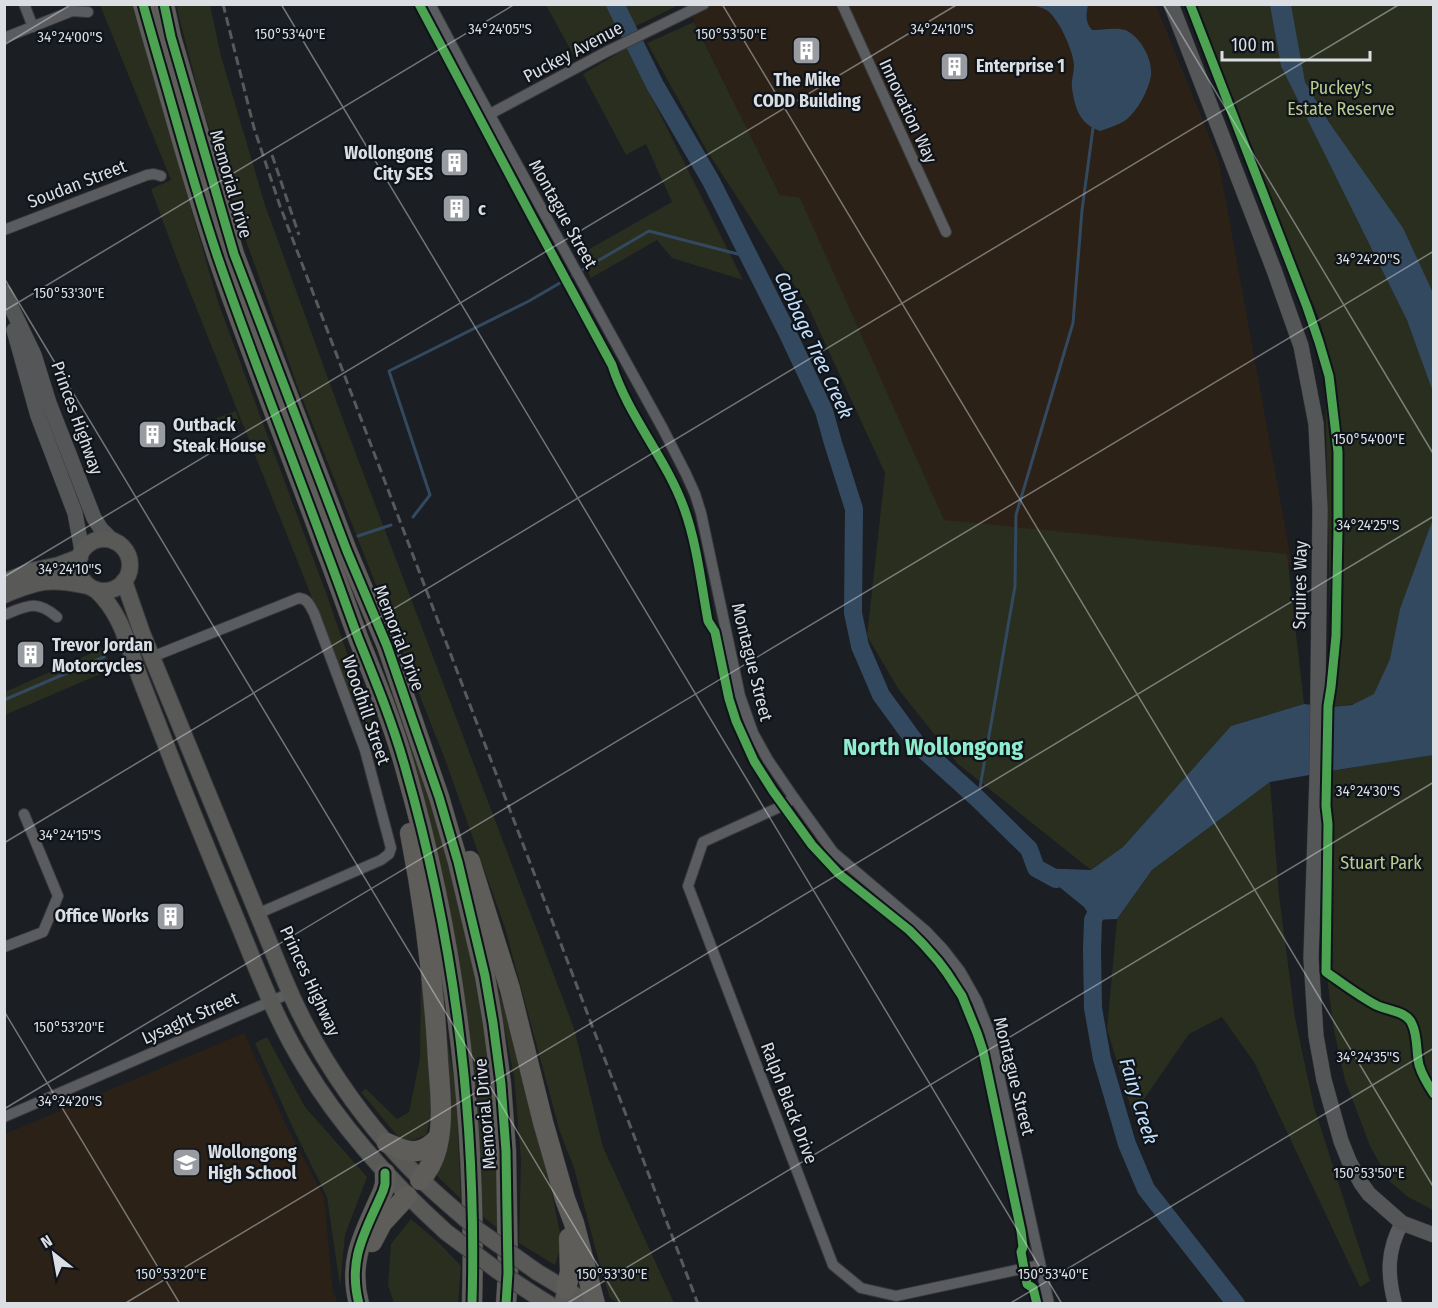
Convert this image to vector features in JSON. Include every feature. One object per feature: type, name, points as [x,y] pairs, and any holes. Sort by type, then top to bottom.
[{"type":"highway","name":"Memorial Drive","points":[[144,4],[218,257],[389,715],[405,766],[436,886],[448,948],[463,1057],[469,1129],[473,1257],[471,1304]]},
{"type":"highway","name":"Memorial Drive","points":[[164,4],[171,37],[234,254],[347,551],[387,646],[439,797],[458,862],[485,976],[501,1084],[506,1151],[508,1274],[506,1304]]},
{"type":"highway","points":[[358,636],[404,806],[419,877],[430,954],[441,1100],[437,1149],[428,1171],[420,1180]]},
{"type":"highway","points":[[387,646],[435,759],[473,868],[507,980],[543,1122],[574,1223],[595,1304]]},
{"type":"highway","points":[[387,1143],[403,1150],[416,1152],[429,1147],[439,1137]]},
{"type":"highway","points":[[359,1304],[355,1278],[356,1261],[362,1238],[383,1191],[385,1173]]},
{"type":"highway","points":[[371,1304],[366,1271],[372,1242],[382,1223],[407,1196]]},
{"type":"highway","points":[[564,1296],[570,1272],[565,1199]]},
{"type":"main road","name":"Squires Way","points":[[1172,4],[1301,346],[1316,424],[1320,509],[1317,777],[1311,958],[1316,1036],[1323,1080],[1349,1161],[1369,1194],[1402,1223]]},
{"type":"main road","name":"Princes Highway","points":[[7,298],[34,355],[49,403],[94,518],[114,542]]},
{"type":"main road","name":"Princes Highway","points":[[7,298],[32,397],[75,513],[81,554]]},
{"type":"main road","points":[[4,582],[31,571],[59,565],[81,554],[97,540],[106,540],[120,545],[129,558],[128,574],[124,581],[112,590],[104,591],[63,581],[45,581],[4,595]]},
{"type":"main road","points":[[81,554],[78,565],[82,580],[110,605],[120,622],[151,708],[271,1002],[293,1047],[324,1097],[356,1140],[407,1196],[447,1232],[498,1271],[543,1300]]},
{"type":"main road","name":"Princes Highway","points":[[124,581],[142,633],[290,993],[326,1059],[358,1107],[420,1180],[478,1230],[537,1272],[564,1296],[590,1304]]},
{"type":"main road","points":[[230,902],[255,907]]},
{"type":"main road","points":[[407,1196],[420,1180]]},
{"type":"main road","points":[[1402,1223],[1434,1235]]},
{"type":"street","points":[[24,4],[33,27]]},
{"type":"street","name":"Montague Street","points":[[430,4],[660,424],[695,494],[740,696],[753,733],[768,760],[833,852],[926,931],[960,971],[976,1001],[990,1034],[1049,1304]]},
{"type":"street","name":"Puckey Avenue","points":[[490,114],[606,52],[704,4]]},
{"type":"street","name":"Innovation Way","points":[[842,4],[946,232]]},
{"type":"street","points":[[4,38],[72,11],[88,12]]},
{"type":"street","name":"Soudan Street","points":[[4,230],[147,176],[154,174],[161,176]]},
{"type":"street","name":"Woodhill Street","points":[[152,657],[299,598],[309,603],[314,614],[365,750],[392,848],[389,854],[381,860],[255,907]]},
{"type":"street","points":[[4,615],[34,605],[48,609],[57,617]]},
{"type":"street","name":"Ralph Black Drive","points":[[794,798],[783,806],[703,842],[688,886],[833,1265],[861,1288],[896,1296],[1040,1265]]},
{"type":"street","points":[[4,947],[43,932],[58,896],[24,814]]},
{"type":"street","name":"Lysaght Street","points":[[4,1117],[290,993]]},
{"type":"street","points":[[1395,1304],[1389,1267],[1391,1249],[1402,1223]]},
{"type":"shaded area","points":[[686,5],[1156,5],[1218,158],[1292,565],[944,521]]},
{"type":"shaded area","name":"Wollongong High School","points":[[244,1033],[287,1127],[324,1197],[333,1292],[338,1303],[5,1303],[5,1134]]},
{"type":"green space","points":[[100,5],[135,5],[218,302],[325,590],[379,745],[372,748],[151,189],[171,180]]},
{"type":"green space","points":[[176,5],[210,5],[221,56],[265,205],[345,425],[574,1028],[603,1147],[674,1303],[618,1303],[610,1298],[574,1168],[560,1132],[505,928],[446,762],[297,385],[243,232],[202,106]]},
{"type":"green space","points":[[546,5],[679,5],[574,56]]},
{"type":"green space","name":"Puckey's Estate Reserve","points":[[1194,5],[1433,5],[1433,713],[1355,704],[1332,707],[1324,336]]},
{"type":"green space","points":[[694,22],[780,195],[800,198],[944,520],[1287,554],[1304,704],[1231,726],[1123,847],[1091,870],[958,764],[899,690],[867,636],[885,473],[808,306],[707,151],[647,43]]},
{"type":"green space","points":[[627,48],[743,280],[672,258],[657,240],[591,278],[579,255],[672,202],[646,144],[626,155],[583,74]]},
{"type":"green space","points":[[236,411],[240,423],[213,433],[208,421]]},
{"type":"green space","points":[[103,648],[112,669],[5,715],[5,692]]},
{"type":"green space","points":[[395,694],[441,826],[466,920],[484,1033],[495,1123],[501,1231],[480,1214],[473,1079],[463,983],[446,902],[387,697]]},
{"type":"green space","name":"Stuart Park","points":[[1433,755],[1433,1210],[1408,1197],[1390,1182],[1370,1146],[1345,1080],[1334,1031],[1328,984],[1330,912],[1326,772]]},
{"type":"green space","points":[[1270,782],[1279,895],[1295,1018],[1314,1107],[1370,1281],[1360,1287],[1254,1062],[1222,1017],[1189,1034],[1133,1115],[1107,1029],[1117,919],[1152,870]]},
{"type":"green space","points":[[421,970],[430,1082],[430,1117],[426,1135],[414,1140],[400,1139],[361,1092],[366,1089],[397,1119],[409,1112],[420,1058]]},
{"type":"green space","points":[[436,971],[456,1092],[461,1199],[435,1174]]},
{"type":"green space","points":[[495,980],[528,1079],[551,1188],[562,1243],[555,1265],[519,1243],[521,1160],[514,1076]]},
{"type":"green space","points":[[267,1037],[305,1107],[367,1177],[345,1235],[340,1286],[327,1197],[255,1043]]},
{"type":"green space","points":[[411,1219],[461,1266],[458,1303],[394,1303],[388,1285],[391,1244]]},
{"type":"water","points":[[1031,5],[1088,5],[1087,18],[1092,30],[1125,30],[1136,37],[1148,56],[1151,76],[1142,100],[1126,120],[1100,131],[1083,120],[1073,96],[1074,65],[1065,36],[1057,21],[1048,11]]},
{"type":"water","points":[[1270,5],[1291,5],[1305,82],[1328,121],[1403,228],[1433,293],[1433,392],[1407,320],[1281,66]]},
{"type":"water","points":[[1433,519],[1433,755],[1270,782],[1152,870],[1117,919],[1093,920],[1084,907],[1036,868],[1091,870],[1123,847],[1231,726],[1304,704],[1332,707],[1352,705],[1374,694],[1390,659],[1400,609]]},
{"type":"waterway","name":"Cabbage Tree Creek","points":[[615,4],[655,85],[711,181],[824,411],[854,509],[853,613],[860,646],[881,695],[916,743],[1029,849],[1036,868],[1056,879]]},
{"type":"waterway","points":[[978,799],[1015,586],[1016,515],[1073,323],[1082,210],[1093,128]]},
{"type":"waterway","points":[[413,517],[430,495],[389,371],[529,301],[649,231],[749,257]]},
{"type":"waterway","points":[[358,536],[391,525]]},
{"type":"waterway","points":[[4,700],[104,657]]},
{"type":"waterway","name":"Fairy Creek","points":[[1103,900],[1093,920],[1093,1008],[1102,1059],[1127,1144],[1146,1189],[1236,1304]]},
{"type":"railway","points":[[223,4],[254,128],[280,206],[698,1304]]},
{"type":"railway","points":[[272,155],[299,235]]},
{"type":"cycle path","points":[[143,4],[218,258],[390,719],[423,833],[438,900],[460,1033],[471,1167],[472,1304]]},
{"type":"cycle path","points":[[164,4],[171,37],[234,254],[347,551],[387,646],[439,797],[458,862],[485,976],[501,1084],[506,1151],[508,1273],[506,1304]]},
{"type":"cycle path","points":[[419,4],[612,365],[627,402],[667,472],[684,508],[698,564],[708,621],[715,632],[729,699],[754,761],[812,845],[839,874],[923,944],[938,961],[962,996],[983,1051],[1021,1231],[1023,1247],[1021,1252],[1027,1284],[1033,1288],[1037,1304]]},
{"type":"cycle path","points":[[1190,4],[1307,307],[1329,376],[1338,452],[1338,529],[1336,636],[1328,706],[1326,972],[1370,1001],[1402,1014],[1410,1020],[1415,1034],[1419,1065],[1434,1094]]},
{"type":"cycle path","points":[[359,1304],[355,1273],[357,1259],[360,1245],[383,1191],[385,1173]]},
{"type":"place","name":"The Mike CODD Building","points":[[807,51]]},
{"type":"place","name":"Enterprise 1","points":[[955,66]]},
{"type":"place","name":"Wollongong City SES","points":[[454,163]]},
{"type":"place","name":"c","points":[[457,209]]},
{"type":"place","name":"Outback Steak House","points":[[152,435]]},
{"type":"place","name":"Trevor Jordan Motorcycles","points":[[31,655]]},
{"type":"place","name":"Office Works","points":[[170,916]]},
{"type":"place","name":"Wollongong High School","points":[[187,1162]]},
{"type":"district","name":"North Wollongong","points":[[933,747]]}]
